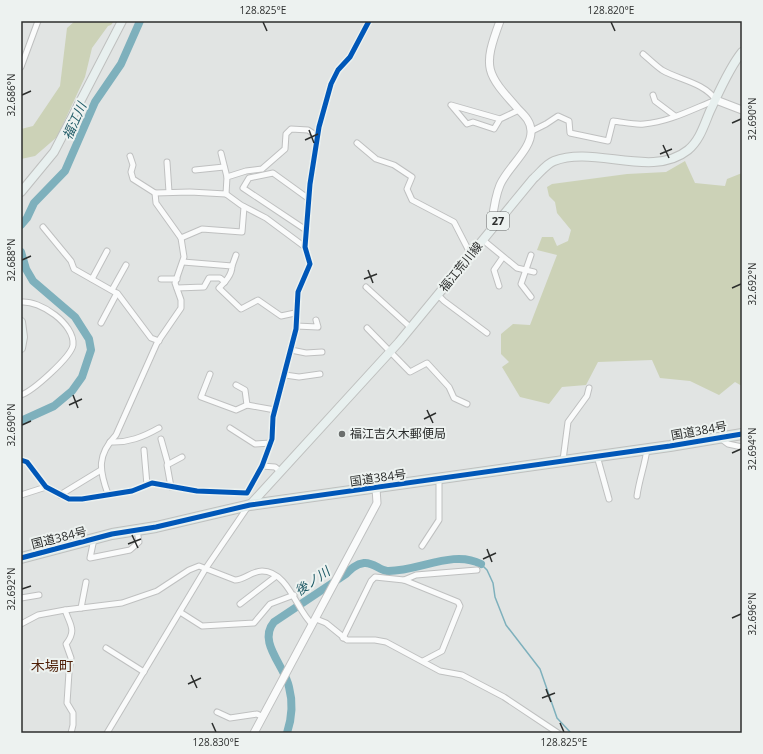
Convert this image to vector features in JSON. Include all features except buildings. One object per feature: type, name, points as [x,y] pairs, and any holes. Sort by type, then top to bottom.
[{"type":"highway","name":"国道384号","points":[[21,558],[94,539],[250,505],[647,449],[742,434]]},
{"type":"main road","points":[[21,192],[54,152],[122,21]]},
{"type":"main road","name":"福江荒川線","points":[[250,505],[390,353],[533,179],[553,162],[574,158],[648,162],[663,161],[687,151],[696,142],[716,100],[742,52]]},
{"type":"main road","points":[[21,322],[23,338],[21,348]]},
{"type":"street","points":[[21,66],[38,21]]},
{"type":"street","points":[[21,460],[27,462],[46,487],[69,500],[132,490],[152,483],[197,491],[247,494],[262,466],[271,443],[275,410],[285,375],[296,326],[298,292],[310,264],[305,247],[317,136],[331,84],[338,70],[350,57],[369,21]]},
{"type":"street","points":[[491,230],[499,186],[507,172],[525,150],[531,139],[532,131],[528,120],[497,84],[491,71],[490,48],[500,21]]},
{"type":"street","points":[[643,54],[663,70],[682,77],[711,93],[716,100],[742,110]]},
{"type":"street","points":[[653,95],[655,101],[675,116]]},
{"type":"street","points":[[532,131],[558,116],[569,121],[570,133],[608,141],[613,121],[642,124],[675,116],[716,100]]},
{"type":"street","points":[[500,119],[451,105],[467,124],[473,122],[494,129],[500,119],[519,110]]},
{"type":"street","points":[[227,177],[246,171],[262,169],[284,149],[286,134],[291,130],[308,130],[317,136]]},
{"type":"street","points":[[357,143],[376,159],[394,165],[412,177],[407,189],[412,200],[454,222],[471,255]]},
{"type":"street","points":[[221,153],[227,177],[226,194]]},
{"type":"street","points":[[130,156],[133,164],[131,172],[133,179],[155,193],[226,194],[244,207],[266,218],[305,247]]},
{"type":"street","points":[[166,162],[169,192]]},
{"type":"street","points":[[195,170],[224,167]]},
{"type":"street","points":[[306,230],[243,188],[249,178],[274,173],[309,199]]},
{"type":"street","points":[[108,494],[101,474],[105,450],[116,436],[159,341],[181,308],[181,300],[175,283],[184,256],[181,238],[156,203],[155,193]]},
{"type":"street","points":[[181,238],[202,229],[242,232],[244,207]]},
{"type":"street","points":[[43,227],[71,261],[74,269],[114,292],[151,338],[159,341]]},
{"type":"street","points":[[483,240],[517,268],[534,272]]},
{"type":"street","points":[[92,278],[107,252]]},
{"type":"street","points":[[236,255],[232,270],[225,282],[219,288],[241,309],[258,300],[281,316],[296,313]]},
{"type":"street","points":[[531,255],[521,284],[531,297]]},
{"type":"street","points":[[499,286],[494,270],[503,257]]},
{"type":"street","points":[[183,262],[232,266]]},
{"type":"street","points":[[101,323],[126,265]]},
{"type":"street","points":[[177,288],[204,287],[209,278],[220,278],[225,282]]},
{"type":"street","points":[[162,279],[177,279]]},
{"type":"street","points":[[366,287],[411,328]]},
{"type":"street","points":[[438,295],[487,334]]},
{"type":"street","points":[[21,302],[36,303],[52,311],[68,328],[73,343],[72,349],[54,370],[34,388],[21,395]]},
{"type":"street","points":[[296,326],[318,327],[316,320]]},
{"type":"street","points":[[367,328],[410,372],[427,363],[449,387],[454,398],[467,404]]},
{"type":"street","points":[[291,350],[306,353],[322,352]]},
{"type":"street","points":[[210,374],[201,397],[236,410],[247,405],[275,410]]},
{"type":"street","points":[[285,375],[299,377],[320,374]]},
{"type":"street","points":[[236,385],[245,390],[247,405]]},
{"type":"street","points":[[563,460],[568,422],[587,396],[589,388]]},
{"type":"street","points":[[110,442],[121,443],[134,440],[159,428]]},
{"type":"street","points":[[230,428],[255,444],[271,443]]},
{"type":"street","points":[[720,438],[728,444],[742,447]]},
{"type":"street","points":[[161,439],[168,464],[166,470],[171,487]]},
{"type":"street","points":[[637,496],[647,449]]},
{"type":"street","points":[[144,450],[147,485]]},
{"type":"street","points":[[596,456],[609,499]]},
{"type":"street","points":[[168,464],[182,457]]},
{"type":"street","points":[[262,466],[275,467],[281,472]]},
{"type":"street","points":[[60,495],[101,470]]},
{"type":"street","points":[[422,546],[439,520],[439,479]]},
{"type":"street","points":[[21,496],[46,487]]},
{"type":"street","points":[[254,733],[377,503],[376,488]]},
{"type":"street","points":[[107,733],[206,568],[250,505]]},
{"type":"street","points":[[94,539],[90,558],[130,550],[139,542],[137,530]]},
{"type":"street","points":[[21,624],[38,616],[65,610],[122,603],[157,591],[189,570],[199,566],[235,580],[261,571],[275,577],[294,595],[306,618],[326,623],[347,640],[375,640],[386,642],[440,671],[462,676],[504,697],[523,712],[558,733]]},
{"type":"street","points":[[404,580],[416,575],[477,570]]},
{"type":"street","points":[[240,604],[275,577]]},
{"type":"street","points":[[343,638],[370,581],[375,577],[404,580],[458,602],[460,606],[442,651],[423,662]]},
{"type":"street","points":[[81,608],[86,582]]},
{"type":"street","points":[[21,598],[39,594]]},
{"type":"street","points":[[180,612],[202,626],[254,623],[270,604],[294,595]]},
{"type":"street","points":[[65,610],[73,632],[66,644],[71,658],[67,703],[73,713],[73,725],[70,733]]},
{"type":"street","points":[[106,648],[144,672]]},
{"type":"street","points":[[217,712],[230,718],[257,714],[263,717]]},
{"type":"green space","points":[[75,21],[114,21],[108,26],[92,48],[85,77],[57,137],[35,156],[21,159],[21,129],[33,126],[60,86],[67,28]]},
{"type":"green space","points":[[685,161],[695,183],[725,186],[727,179],[742,173],[742,386],[735,382],[719,395],[690,381],[660,378],[652,360],[598,362],[586,385],[562,387],[549,404],[520,397],[502,367],[509,362],[501,354],[501,334],[513,324],[530,325],[557,255],[537,250],[542,237],[553,237],[557,246],[568,241],[571,230],[557,213],[555,202],[549,196],[547,187],[552,184],[627,174],[666,172]]},
{"type":"waterway","name":"福江川","points":[[21,225],[27,218],[34,203],[65,171],[95,102],[121,64],[140,21]]},
{"type":"waterway","name":"福江川","points":[[21,252],[26,269],[33,281],[75,317],[89,339],[91,350],[82,377],[72,391],[54,406],[21,421]]},
{"type":"waterway","name":"後ノ川","points":[[287,733],[291,716],[291,698],[287,679],[270,646],[270,630],[274,622],[359,564],[367,563],[387,571],[459,559],[470,560],[481,564]]},
{"type":"waterway","points":[[481,564],[487,570],[493,583],[495,597],[506,625],[540,669],[557,718],[571,733]]},
{"type":"cycle path","points":[[21,460],[27,462],[46,487],[69,499],[82,499],[132,491],[152,483],[197,491],[247,493],[262,466],[272,439],[273,417],[296,329],[298,292],[310,264],[305,247],[310,184],[319,127],[331,84],[338,70],[350,57],[369,21]]},
{"type":"cycle path","points":[[21,558],[112,534],[156,527],[250,505],[670,446],[742,434]]},
{"type":"place","name":"福江吉久木郵便局","points":[[342,434]]},
{"type":"district","name":"木場町","points":[[52,666]]}]
